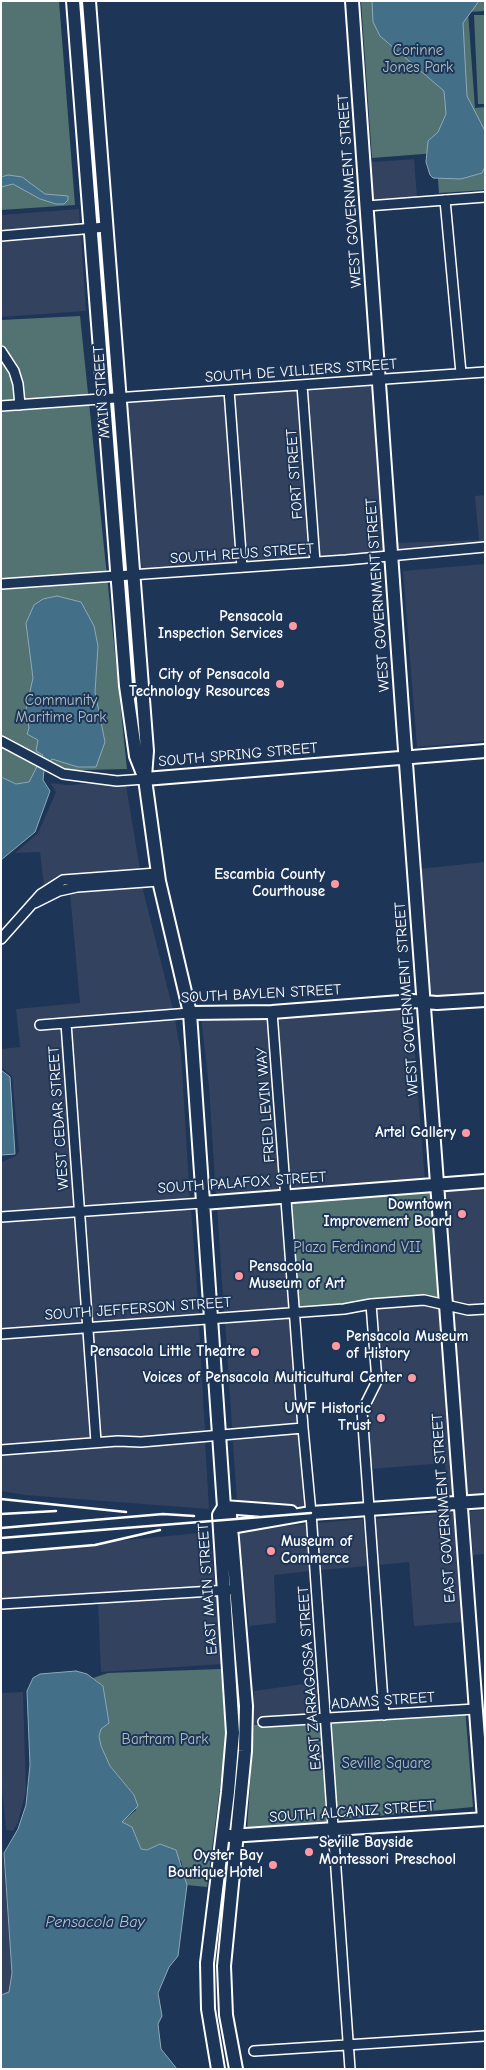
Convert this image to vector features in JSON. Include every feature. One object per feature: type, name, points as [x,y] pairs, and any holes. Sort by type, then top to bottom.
[{"type":"main road","points":[[73,1],[126,686],[136,756],[145,780]]},
{"type":"main road","name":"MAIN STREET","points":[[89,1],[147,751],[145,780]]},
{"type":"main road","name":"WEST GOVERNMENT STREET","points":[[352,1],[437,1186]]},
{"type":"main road","name":"SOUTH SPRING STREET","points":[[145,780],[485,751]]},
{"type":"main road","name":"EAST MAIN STREET","points":[[145,780],[158,877],[190,1013],[218,1435],[224,1507],[230,1515],[226,1527],[223,1590],[233,1733],[207,1963],[208,2009],[218,2068]]},
{"type":"main road","name":"SOUTH BAYLEN STREET","points":[[190,1013],[272,1012],[413,1001],[437,1003],[485,1000]]},
{"type":"main road","name":"SOUTH PALAFOX STREET","points":[[203,1203],[485,1181]]},
{"type":"main road","name":"EAST GOVERNMENT STREET","points":[[437,1186],[484,1819]]},
{"type":"main road","points":[[226,1527],[311,1513],[485,1501]]},
{"type":"main road","points":[[224,1507],[311,1513]]},
{"type":"main road","name":"EAST MAIN STREET","points":[[226,1527],[236,1589],[246,1724],[224,1966],[226,2015],[235,2061]]},
{"type":"main road","name":"SOUTH ALCANIZ STREET","points":[[222,1836],[484,1819]]},
{"type":"street","points":[[367,206],[485,197]]},
{"type":"street","points":[[445,200],[461,373]]},
{"type":"street","points":[[1,236],[106,226]]},
{"type":"street","points":[[1,351],[14,370],[18,384],[20,405]]},
{"type":"street","name":"SOUTH DE VILLIERS STREET","points":[[1,406],[485,372]]},
{"type":"street","name":"FORT STREET","points":[[302,385],[315,562]]},
{"type":"street","points":[[228,390],[242,567]]},
{"type":"street","name":"SOUTH REUS STREET","points":[[1,584],[132,576],[485,547]]},
{"type":"street","name":"SOUTH SPRING STREET","points":[[1,741],[26,756],[64,774],[117,781],[145,780]]},
{"type":"street","points":[[1,939],[46,890],[63,880],[81,883],[158,877]]},
{"type":"street","points":[[63,880],[65,890]]},
{"type":"street","points":[[34,903],[81,883]]},
{"type":"street","name":"FRED LEVIN WAY","points":[[272,1012],[286,1196]]},
{"type":"street","name":"SOUTH BAYLEN STREET","points":[[40,1025],[190,1013]]},
{"type":"street","name":"WEST CEDAR STREET","points":[[66,1023],[96,1442]]},
{"type":"street","name":"EAST ZARRAGOSSA STREET","points":[[286,1196],[302,1428],[311,1513],[350,2069]]},
{"type":"street","name":"SOUTH PALAFOX STREET","points":[[1,1217],[203,1203]]},
{"type":"street","name":"SOUTH JEFFERSON STREET","points":[[1,1334],[344,1309],[371,1304],[424,1300],[468,1310],[485,1309]]},
{"type":"street","points":[[371,1304],[377,1381],[362,1411],[367,1508],[384,1715]]},
{"type":"street","points":[[1,1450],[96,1442],[141,1442],[302,1428]]},
{"type":"street","points":[[1,1604],[236,1589]]},
{"type":"street","name":"ADAMS STREET","points":[[263,1722],[475,1709]]},
{"type":"street","name":"EAST GOVERNMENT STREET","points":[[484,1819],[485,1829]]},
{"type":"street","points":[[254,2051],[485,2036]]},
{"type":"street","points":[[218,2068],[235,2061]]},
{"type":"shaded area","points":[[369,159],[373,162],[414,159],[417,198],[372,201]]},
{"type":"shaded area","points":[[79,209],[80,226],[1,232],[1,215]]},
{"type":"shaded area","points":[[81,234],[86,311],[1,317],[1,241]]},
{"type":"shaded area","points":[[375,384],[387,552],[247,563],[234,394]]},
{"type":"shaded area","points":[[224,395],[237,563],[142,571],[127,402]]},
{"type":"shaded area","points":[[485,495],[485,543],[397,551],[396,543],[479,540],[475,496]]},
{"type":"shaded area","points":[[485,564],[485,741],[417,747],[403,571]]},
{"type":"shaded area","points":[[50,783],[68,785],[94,783],[126,785],[140,870],[62,876],[44,886],[40,852],[15,853],[38,833],[56,792]]},
{"type":"shaded area","points":[[485,862],[485,995],[429,998],[418,869]]},
{"type":"shaded area","points":[[142,886],[173,1010],[34,1021],[36,1029],[62,1027],[74,1207],[1,1212],[1,1162],[16,1156],[19,1152],[12,1076],[1,1067],[1,1049],[20,1047],[16,1009],[80,1003],[70,893]]},
{"type":"shaded area","points":[[411,1005],[425,1182],[291,1191],[278,1016]]},
{"type":"shaded area","points":[[268,1016],[281,1192],[216,1198],[209,1086],[201,1017]]},
{"type":"shaded area","points":[[175,1019],[181,1054],[190,1199],[84,1207],[71,1027]]},
{"type":"shaded area","points":[[485,1186],[485,1305],[469,1306],[450,1302],[442,1190]]},
{"type":"shaded area","points":[[282,1201],[289,1308],[224,1312],[217,1206]]},
{"type":"shaded area","points":[[191,1208],[199,1314],[92,1322],[85,1215]]},
{"type":"shaded area","points":[[75,1216],[83,1323],[1,1329],[1,1221]]},
{"type":"shaded area","points":[[424,1305],[441,1309],[455,1498],[448,1498],[445,1463],[370,1469],[366,1411],[382,1381],[376,1308]]},
{"type":"shaded area","points":[[451,1311],[469,1314],[485,1313],[485,1496],[465,1497]]},
{"type":"shaded area","points":[[290,1317],[305,1507],[237,1503],[225,1321]]},
{"type":"shaded area","points":[[199,1323],[205,1432],[141,1438],[101,1438],[93,1331]]},
{"type":"shaded area","points":[[83,1332],[91,1438],[1,1445],[1,1338]]},
{"type":"shaded area","points":[[205,1440],[209,1509],[25,1495],[1,1491],[1,1454],[118,1445],[142,1446]]},
{"type":"shaded area","points":[[485,1510],[485,1554],[473,1555],[470,1511]]},
{"type":"shaded area","points":[[456,1512],[464,1622],[414,1626],[409,1562],[377,1565],[373,1519]]},
{"type":"shaded area","points":[[363,1519],[367,1566],[320,1570],[317,1523]]},
{"type":"shaded area","points":[[307,1524],[311,1571],[274,1575],[276,1623],[249,1626],[239,1530]]},
{"type":"shaded area","points":[[210,1532],[215,1586],[1,1600],[1,1552]]},
{"type":"shaded area","points":[[216,1595],[223,1664],[101,1672],[98,1602]]},
{"type":"shaded area","points":[[318,1682],[321,1714],[258,1717],[258,1724],[254,1725],[254,1691]]},
{"type":"shaded area","points":[[23,1692],[26,1791],[18,1822],[13,1831],[6,1830],[1,1778],[1,1693]]},
{"type":"shaded area","points":[[1,1826],[12,1973],[9,1992],[1,1995]]},
{"type":"green space","points":[[1,1],[59,1],[75,205],[1,210]]},
{"type":"green space","name":"Corinne Jones Park","points":[[361,1],[485,1],[485,11],[468,12],[475,108],[485,107],[485,190],[439,193],[436,153],[372,158]]},
{"type":"green space","points":[[474,15],[485,15],[485,104],[478,104]]},
{"type":"green space","name":"Community Maritime Park","points":[[80,316],[127,769],[36,771],[29,782],[16,784],[1,777],[1,320]]},
{"type":"green space","name":"Plaza Ferdinand VII","points":[[437,1186],[446,1305],[424,1300],[294,1312],[286,1196]]},
{"type":"green space","name":"Bartram Park","points":[[221,1669],[226,1741],[207,1887],[187,1885],[181,1861],[160,1844],[147,1850],[141,1849],[132,1827],[122,1822],[136,1810],[134,1795],[110,1766],[101,1746],[99,1736],[101,1729],[109,1723],[103,1686],[93,1678],[108,1673]]},
{"type":"green space","name":"Seville Square","points":[[465,1707],[473,1807],[345,1819],[337,1816],[331,1724],[337,1715]]},
{"type":"green space","points":[[321,1723],[329,1825],[247,1831],[254,1725]]},
{"type":"water","points":[[372,1],[479,1],[463,23],[467,96],[485,131],[485,167],[482,173],[461,179],[433,178],[430,175],[426,162],[428,141],[438,132],[446,114],[444,91],[380,36],[373,22]]},
{"type":"water","points":[[8,175],[22,177],[45,194],[68,196],[68,200],[64,204],[56,204],[40,199],[13,184],[1,187],[1,177]]},
{"type":"water","points":[[57,596],[81,602],[94,626],[98,646],[95,692],[105,742],[96,767],[78,767],[52,759],[44,771],[43,780],[50,791],[35,832],[1,860],[1,777],[16,784],[29,782],[43,755],[36,751],[38,740],[27,734],[29,728],[26,709],[33,678],[26,623],[34,605],[43,599]]},
{"type":"water","points":[[1,1070],[10,1077],[15,1154],[1,1155]]},
{"type":"water","name":"Pensacola Bay","points":[[76,1671],[87,1674],[103,1686],[109,1723],[101,1729],[99,1736],[101,1746],[110,1766],[134,1795],[138,1806],[122,1822],[132,1827],[141,1849],[147,1850],[160,1844],[176,1850],[187,1885],[178,1956],[169,1967],[158,1993],[162,2016],[158,2024],[161,2049],[177,2069],[1,2069],[1,1995],[9,1992],[12,1973],[4,1853],[18,1829],[26,1805],[30,1765],[27,1691],[33,1678],[40,1674]]},
{"type":"railway","points":[[1,1499],[126,1512]]},
{"type":"railway","points":[[1,1514],[56,1511]]},
{"type":"railway","points":[[1,1538],[311,1513]]},
{"type":"railway","points":[[1,1528],[163,1514],[194,1516]]},
{"type":"railway","points":[[1,1553],[95,1545],[160,1530]]},
{"type":"place","name":"Pensacola Inspection Services","points":[[293,626]]},
{"type":"place","name":"City of Pensacola Technology Resources","points":[[280,684]]},
{"type":"place","name":"Escambia County Courthouse","points":[[335,884]]},
{"type":"place","name":"Artel Gallery","points":[[466,1133]]},
{"type":"place","name":"Downtown Improvement Board","points":[[462,1214]]},
{"type":"place","name":"Pensacola Museum of Art","points":[[239,1276]]},
{"type":"place","name":"Pensacola Museum of History","points":[[336,1346]]},
{"type":"place","name":"Pensacola Little Theatre","points":[[255,1352]]},
{"type":"place","name":"Voices of Pensacola Multicultural Center","points":[[412,1378]]},
{"type":"place","name":"UWF Historic Trust","points":[[381,1418]]},
{"type":"place","name":"Museum of Commerce","points":[[271,1551]]},
{"type":"place","name":"Seville Bayside Montessori Preschool","points":[[309,1852]]},
{"type":"place","name":"Oyster Bay Boutique Hotel","points":[[273,1865]]}]
